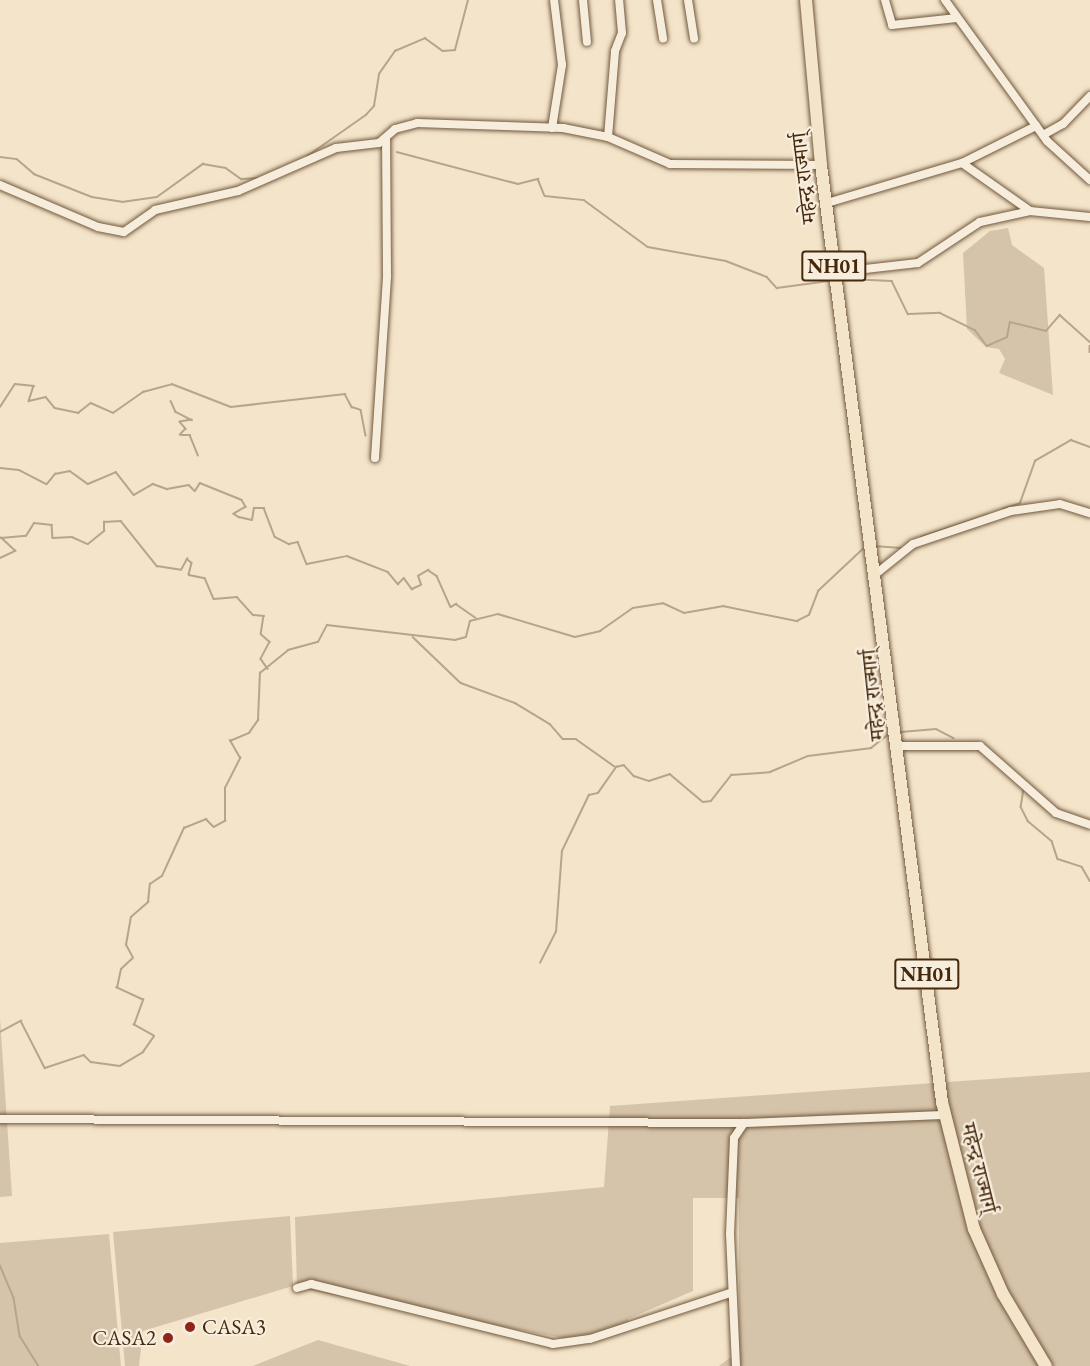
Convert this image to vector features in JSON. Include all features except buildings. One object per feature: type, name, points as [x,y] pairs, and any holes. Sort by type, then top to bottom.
[{"type":"highway","name":"महेन्द्र राज्मार्ग्","points":[[806,0],[821,165],[945,1116],[974,1229],[1003,1294],[1046,1366]]},
{"type":"street","points":[[552,128],[562,65],[554,0]]},
{"type":"street","points":[[583,0],[587,42]]},
{"type":"street","points":[[608,137],[615,51],[622,33],[619,0]]},
{"type":"street","points":[[657,0],[663,39]]},
{"type":"street","points":[[688,0],[694,39]]},
{"type":"street","points":[[885,0],[892,25],[957,18]]},
{"type":"street","points":[[945,0],[1043,135],[1090,180]]},
{"type":"street","points":[[1043,135],[1063,124],[1090,96]]},
{"type":"street","points":[[375,458],[387,274],[386,140],[395,129],[417,123],[552,128],[608,137],[670,164],[821,165]]},
{"type":"street","points":[[827,203],[962,163],[1036,126]]},
{"type":"street","points":[[0,185],[98,227],[124,232],[155,210],[238,191],[336,148],[386,140]]},
{"type":"street","points":[[962,163],[1030,211]]},
{"type":"street","points":[[833,259],[865,269],[918,263],[980,222],[1030,211],[1090,217]]},
{"type":"street","points":[[874,569],[913,544],[1011,511],[1060,504],[1090,513]]},
{"type":"street","points":[[898,746],[980,746],[1056,813],[1090,825]]},
{"type":"street","points":[[0,1119],[744,1123],[945,1116]]},
{"type":"street","points":[[736,1366],[730,1293],[734,1138],[744,1123]]},
{"type":"street","points":[[297,1288],[311,1284],[553,1344],[590,1339],[730,1293]]},
{"type":"shaded area","points":[[1008,228],[1012,245],[1044,268],[1053,395],[999,373],[1005,359],[999,349],[986,347],[967,329],[963,253],[990,231]]},
{"type":"shaded area","points":[[0,1018],[12,1196],[0,1197]]},
{"type":"shaded area","points":[[1090,1072],[1090,1366],[719,1366],[739,1351],[739,1198],[693,1198],[693,1291],[628,1319],[629,1325],[579,1341],[297,1288],[295,1217],[604,1187],[610,1106]]},
{"type":"shaded area","points":[[290,1216],[293,1286],[143,1331],[139,1366],[125,1366],[113,1232]]},
{"type":"shaded area","points":[[109,1234],[121,1366],[0,1366],[0,1243]]},
{"type":"shaded area","points":[[318,1340],[410,1366],[253,1366]]},
{"type":"waterway","points":[[306,157],[366,115],[374,106],[379,74],[395,51],[425,38],[443,51],[455,50],[468,0]]},
{"type":"waterway","points":[[397,152],[518,184],[538,179],[545,196],[584,200],[648,247],[726,261],[767,277],[777,288],[829,281]]},
{"type":"waterway","points":[[0,157],[17,159],[34,174],[92,197],[122,202],[157,197],[203,164],[226,168],[241,179],[258,178]]},
{"type":"waterway","points":[[846,279],[892,281],[908,314],[940,313],[975,330],[987,346],[1007,337],[1010,322],[1046,331],[1060,315],[1090,342]]},
{"type":"waterway","points":[[1090,346],[1090,352]]},
{"type":"waterway","points":[[0,407],[15,384],[34,386],[29,401],[46,397],[55,408],[78,413],[91,403],[113,413],[143,392],[172,384],[231,407],[345,394],[352,407],[361,410],[366,436]]},
{"type":"waterway","points":[[171,401],[176,412],[192,420],[180,422],[186,429],[180,435]]},
{"type":"waterway","points":[[181,435],[190,435],[198,455]]},
{"type":"waterway","points":[[1003,509],[1020,503],[1035,461],[1071,440],[1090,447]]},
{"type":"waterway","points":[[0,468],[19,470],[47,484],[55,474],[70,471],[88,484],[116,472],[134,495],[153,484],[167,489],[189,485],[195,491],[200,483],[242,500],[246,507],[234,514],[239,517],[252,520],[254,508],[264,508],[275,537],[289,544],[298,542],[307,564],[347,556],[388,572],[398,584],[404,578],[412,589],[421,585],[418,576],[428,570],[437,576],[451,607],[456,604],[476,618]]},
{"type":"waterway","points":[[921,537],[987,515]]},
{"type":"waterway","points":[[0,558],[15,551],[1,538],[26,536],[34,523],[52,525],[53,538],[72,537],[88,544],[104,531],[104,522],[121,521],[157,566],[181,570],[187,559],[192,563],[189,575],[205,578],[214,599],[237,597],[253,615],[264,616],[261,634],[270,642],[261,659],[268,669]]},
{"type":"waterway","points":[[874,546],[901,548]]},
{"type":"waterway","points":[[0,1032],[21,1021],[45,1068],[84,1055],[91,1062],[120,1066],[143,1052],[154,1036],[134,1025],[143,1000],[117,988],[121,969],[133,958],[126,945],[131,917],[148,902],[150,884],[162,876],[184,828],[206,819],[214,827],[225,821],[225,788],[240,758],[230,741],[249,733],[258,720],[260,673],[288,650],[318,642],[327,625],[455,640],[466,637],[470,621],[498,614],[575,637],[600,631],[633,608],[663,603],[684,613],[723,606],[797,621],[809,615],[818,591],[864,548]]},
{"type":"waterway","points":[[413,637],[461,683],[515,703],[550,724],[563,739],[576,739],[614,766]]},
{"type":"waterway","points":[[901,732],[936,729],[954,738]]},
{"type":"waterway","points":[[540,963],[556,932],[562,851],[589,795],[598,793],[616,767],[624,765],[634,776],[649,781],[670,774],[703,802],[711,801],[731,775],[770,772],[808,756],[871,748],[890,733]]},
{"type":"waterway","points":[[1024,789],[1021,807],[1028,821],[1052,841],[1058,859],[1082,867],[1090,881]]},
{"type":"waterway","points":[[0,1265],[14,1298],[20,1336],[39,1366]]},
{"type":"place","name":"CASA3","points":[[190,1327]]},
{"type":"place","name":"CASA2","points":[[168,1338]]}]
